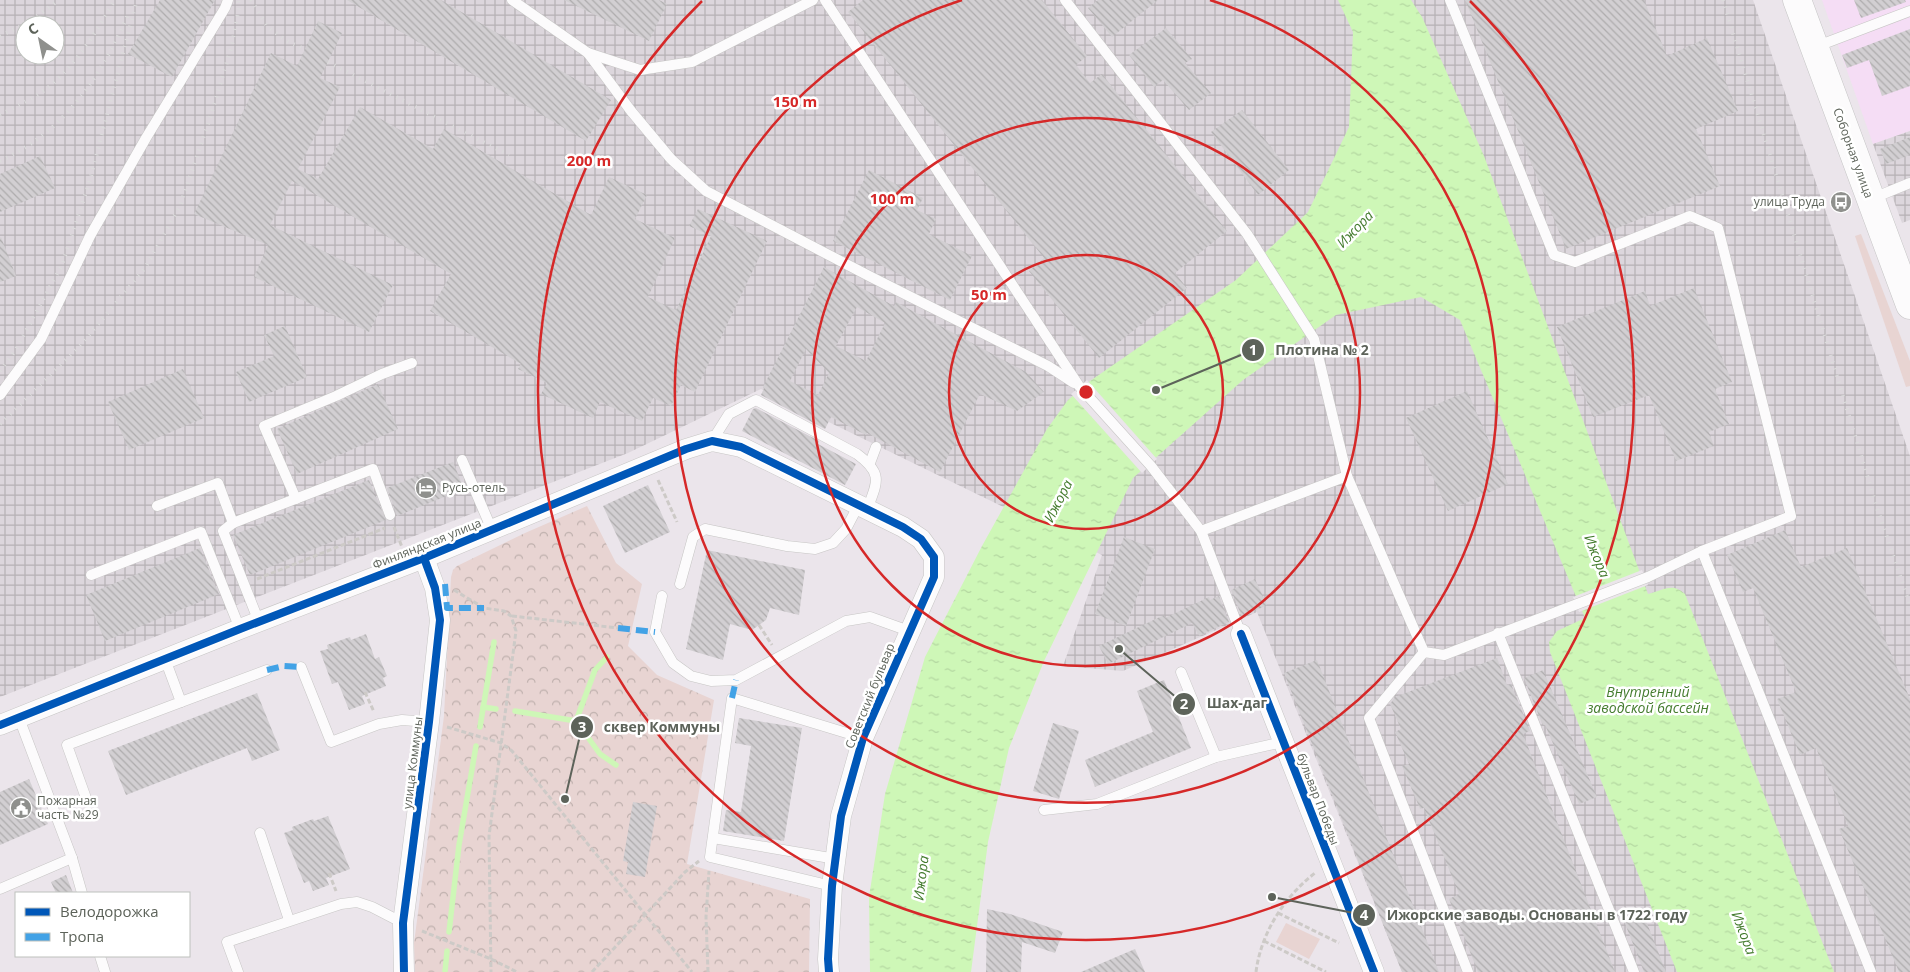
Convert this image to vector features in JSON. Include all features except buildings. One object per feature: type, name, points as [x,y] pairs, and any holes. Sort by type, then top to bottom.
[{"type":"main road","name":"Соборная улица","points":[[1797,0],[1910,305]]},
{"type":"street","name":"Финляндская улица","points":[[0,726],[240,629],[424,558],[686,449],[712,441],[741,447],[862,508]]},
{"type":"street","name":"Советский бульвар","points":[[829,972],[832,886],[840,816],[863,738],[934,577],[934,557],[921,539],[903,527],[862,508]]},
{"type":"street","name":"улица Коммуны","points":[[404,972],[403,923],[440,620],[434,588],[424,558]]},
{"type":"street","name":"бульвар Победы","points":[[1241,634],[1374,972]]},
{"type":"lane","points":[[0,394],[41,339],[90,236],[228,0]]},
{"type":"lane","points":[[512,0],[588,53],[640,70],[692,62],[813,0]]},
{"type":"lane","points":[[825,0],[1078,386],[1151,466],[1201,531],[1241,634]]},
{"type":"lane","points":[[1065,0],[1234,217],[1314,339],[1347,476],[1424,652]]},
{"type":"lane","points":[[1424,652],[1444,655],[1648,577],[1702,551],[1791,516],[1718,228],[1690,216],[1575,262],[1554,255],[1450,0]]},
{"type":"lane","points":[[1814,48],[1910,10]]},
{"type":"lane","points":[[588,53],[631,111],[671,159],[706,191],[870,277],[1048,366],[1078,386]]},
{"type":"lane","points":[[1870,199],[1910,183]]},
{"type":"lane","points":[[296,499],[264,426],[336,396],[382,374],[412,363]]},
{"type":"lane","points":[[680,584],[693,537],[705,530],[787,546],[815,549],[833,543],[862,508],[877,484],[876,474],[870,463],[857,454],[756,400],[729,414],[712,441]]},
{"type":"lane","points":[[870,463],[876,447]]},
{"type":"lane","points":[[462,460],[492,530]]},
{"type":"lane","points":[[259,622],[223,531],[233,523],[373,470],[390,515]]},
{"type":"lane","points":[[1201,531],[1347,476]]},
{"type":"lane","points":[[158,506],[218,483],[233,523]]},
{"type":"lane","points":[[91,575],[200,532],[240,629]]},
{"type":"lane","points":[[1702,551],[1871,972]]},
{"type":"lane","points":[[662,596],[655,632],[673,663],[691,676],[711,680],[736,680],[846,621],[870,617],[909,631]]},
{"type":"lane","points":[[1498,633],[1634,972]]},
{"type":"lane","points":[[1424,652],[1369,718],[1468,972]]},
{"type":"lane","points":[[165,659],[181,702]]},
{"type":"lane","points":[[300,666],[331,742],[379,724],[402,720],[429,722]]},
{"type":"lane","points":[[86,798],[67,745],[267,670]]},
{"type":"lane","points":[[1181,672],[1216,757]]},
{"type":"lane","points":[[832,886],[710,857],[732,698],[863,738]]},
{"type":"lane","points":[[19,718],[72,858],[82,892]]},
{"type":"lane","points":[[1044,810],[1097,804],[1216,757],[1283,742]]},
{"type":"lane","points":[[260,833],[289,920]]},
{"type":"lane","points":[[713,838],[836,859]]},
{"type":"lane","points":[[0,889],[72,858]]},
{"type":"lane","points":[[238,972],[227,942],[341,904],[356,902],[372,907],[403,923]]},
{"type":"lane","points":[[100,957],[105,972]]},
{"type":"path","points":[[650,464],[677,522]]},
{"type":"path","points":[[244,584],[394,525],[403,549]]},
{"type":"path","points":[[448,587],[484,608],[504,611],[512,616],[618,628]]},
{"type":"path","points":[[491,972],[490,836],[516,631],[512,616]]},
{"type":"path","points":[[759,625],[768,639]]},
{"type":"path","points":[[365,692],[379,724]]},
{"type":"path","points":[[429,722],[502,743],[512,751],[692,972]]},
{"type":"path","points":[[592,972],[685,872],[698,862],[710,857],[706,917],[708,972]]},
{"type":"path","points":[[329,873],[341,904]]},
{"type":"path","points":[[1256,972],[1257,959],[1264,941],[1286,899],[1299,885],[1315,873]]},
{"type":"path","points":[[1278,913],[1339,943]]},
{"type":"path","points":[[403,923],[491,959],[517,972]]},
{"type":"path","points":[[1264,941],[1326,972]]},
{"type":"shaded area","points":[[0,0],[1753,0],[1910,456],[1910,972],[1402,972],[1257,612],[1123,671],[1063,666],[1102,555],[761,389],[628,453],[0,697]]},
{"type":"shaded area","points":[[1822,0],[1910,0],[1910,131],[1873,144]]},
{"type":"shaded area","points":[[1910,131],[1910,220],[1902,223],[1873,144]]},
{"type":"green space","points":[[1861,234],[1910,361],[1910,386],[1906,387],[1855,236]]},
{"type":"green space","points":[[587,506],[616,563],[642,584],[628,646],[657,675],[714,700],[687,864],[810,899],[809,972],[415,972],[414,943],[444,716],[451,577],[453,570],[457,566],[525,533]]},
{"type":"green space","points":[[1286,923],[1320,939],[1309,959],[1276,942]]},
{"type":"water","points":[[1338,0],[1411,0],[1422,17],[1484,156],[1648,594],[1663,589],[1676,588],[1685,594],[1834,972],[1677,972],[1550,652],[1549,642],[1557,631],[1585,618],[1460,320],[1421,297],[1336,315],[1243,380],[1133,478],[1044,661],[1009,748],[988,842],[971,972],[870,972],[869,897],[885,794],[925,657],[982,546],[1047,429],[1068,400],[1090,381],[1236,280],[1308,212],[1349,127],[1353,32]]},
{"type":"pier","points":[[1087,380],[1157,459],[1142,473],[1071,394]]},
{"type":"pier","points":[[1642,570],[1648,585],[1579,612],[1573,597]]},
{"type":"waterway","points":[[480,727],[494,642]]},
{"type":"waterway","points":[[576,721],[595,670],[607,657]]},
{"type":"waterway","points":[[483,707],[496,709]]},
{"type":"waterway","points":[[515,711],[576,721],[600,754],[616,765]]},
{"type":"waterway","points":[[449,932],[459,845],[476,746]]},
{"type":"waterway","points":[[445,972],[447,951]]},
{"type":"railway","points":[[0,36],[29,22],[59,0]]},
{"type":"railway","points":[[0,115],[26,102],[60,77],[86,46],[115,0]]},
{"type":"railway","points":[[0,371],[15,351],[62,265],[90,180],[137,0]]},
{"type":"railway","points":[[0,424],[79,347],[145,268],[180,206],[211,115],[232,45],[239,7],[238,0]]},
{"type":"railway","points":[[251,0],[267,26],[285,40],[304,49]]},
{"type":"railway","points":[[1723,0],[1877,508],[1910,605]]},
{"type":"railway","points":[[0,161],[23,149],[43,135],[78,100],[106,59],[128,14]]},
{"type":"railway","points":[[328,62],[509,155]]},
{"type":"marked path","points":[[445,584],[447,608],[484,608]]},
{"type":"marked path","points":[[618,628],[655,632]]},
{"type":"marked path","points":[[267,670],[284,666],[301,667]]},
{"type":"marked path","points":[[732,698],[736,680]]},
{"type":"cycle path","points":[[0,725],[424,558],[686,449],[712,441],[741,447],[903,527],[921,539],[934,557],[934,577],[863,738],[841,816],[832,886],[829,972]]},
{"type":"cycle path","points":[[404,972],[403,923],[440,620],[435,588],[424,558]]},
{"type":"cycle path","points":[[1241,634],[1374,972]]},
{"type":"place","name":"улица Труда","points":[[1841,202]]},
{"type":"place","name":"Плотина № 2","points":[[1156,390]]},
{"type":"place","name":"Русь-отель","points":[[426,488]]},
{"type":"place","name":"Шах-даг","points":[[1119,649]]},
{"type":"place","name":"сквер Коммуны","points":[[565,799]]},
{"type":"place","name":"Пожарная часть №29","points":[[21,808]]},
{"type":"place","name":"Ижорские заводы. Основаны в 1722 году","points":[[1272,897]]},
{"type":"water label","name":"Ижора","points":[[1355,229]]},
{"type":"water label","name":"Ижора","points":[[1058,501]]},
{"type":"water label","name":"Ижора","points":[[1597,556]]},
{"type":"water label","name":"Внутренний заводской бассейн","points":[[1648,700]]},
{"type":"water label","name":"Ижора","points":[[921,878]]},
{"type":"water label","name":"Ижора","points":[[1744,933]]}]
